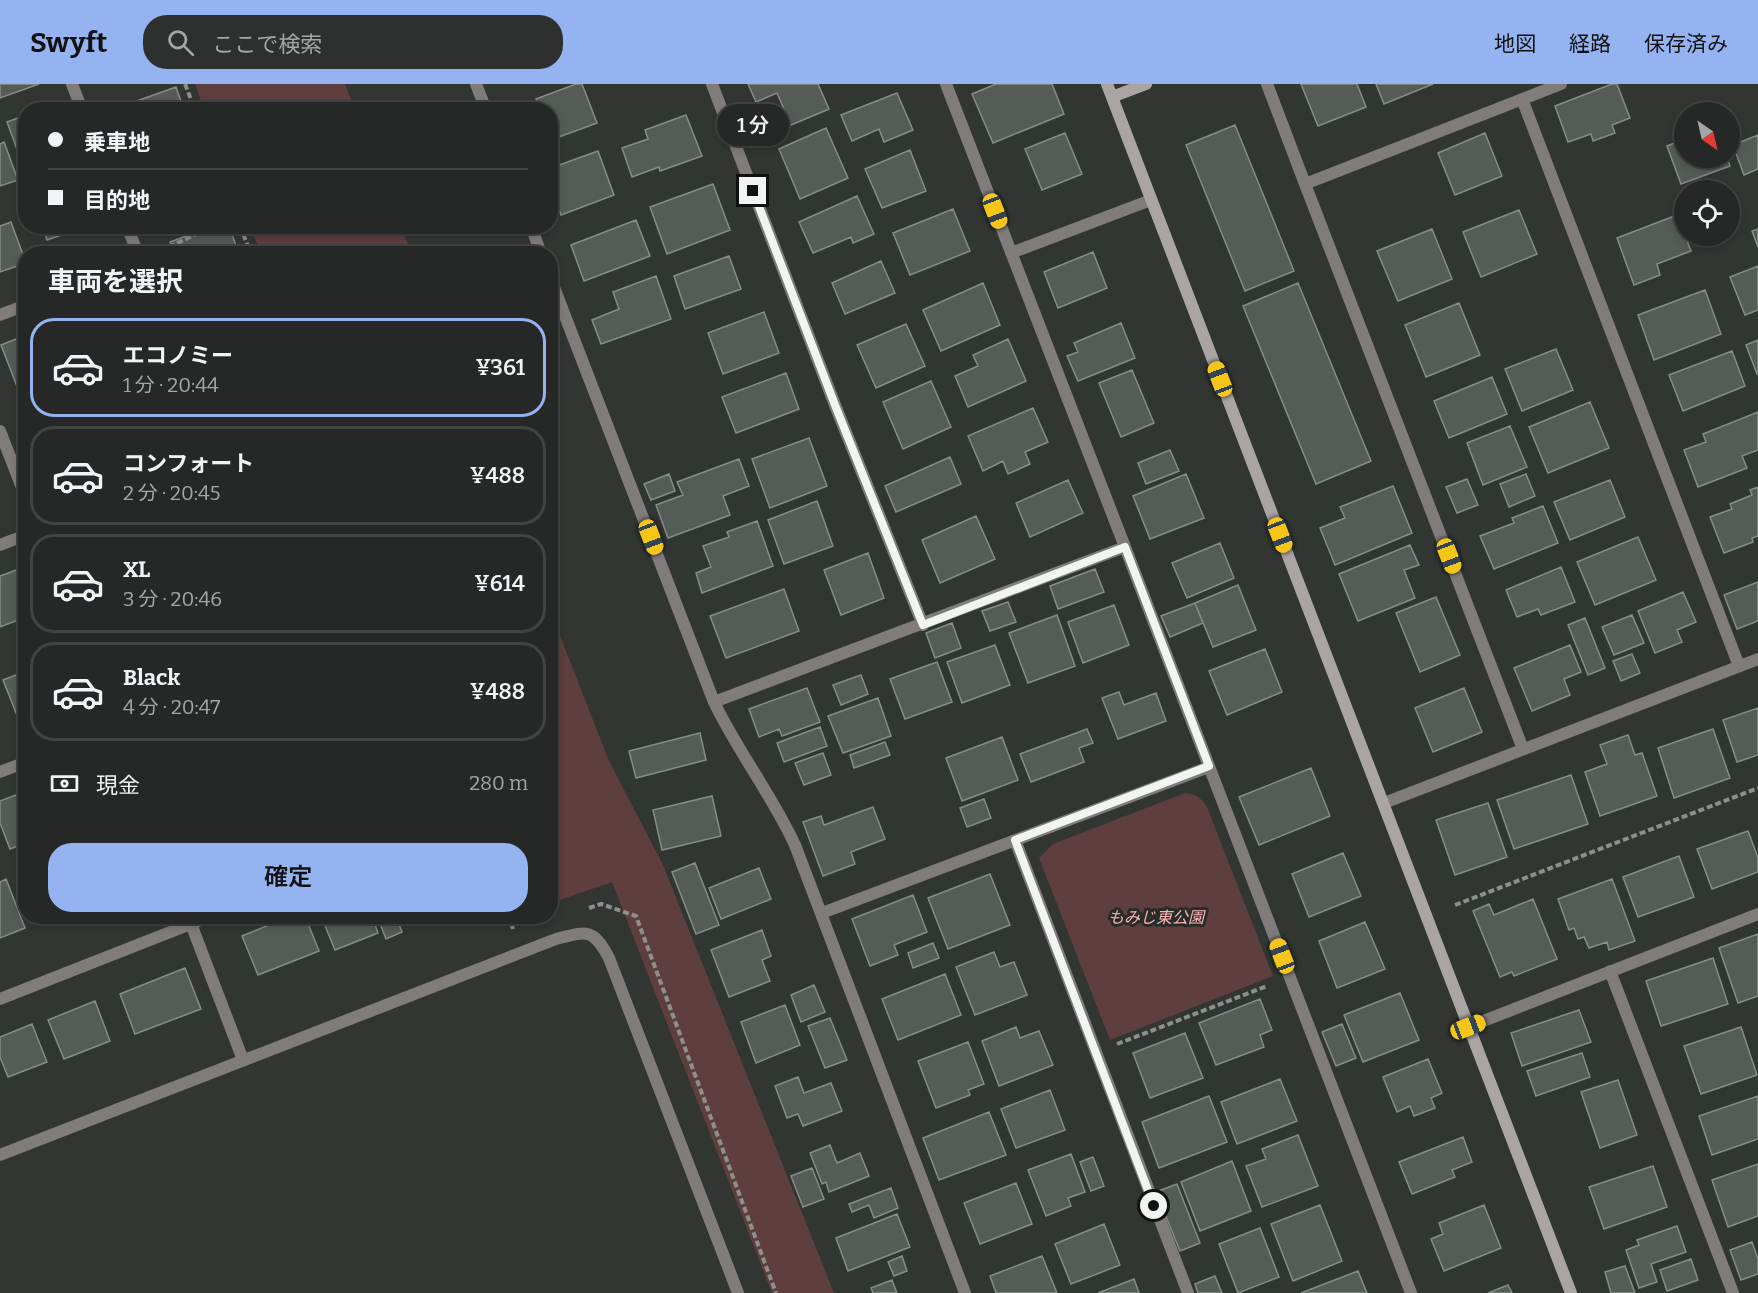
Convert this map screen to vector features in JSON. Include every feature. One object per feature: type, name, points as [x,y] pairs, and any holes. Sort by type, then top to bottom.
[{"type":"street","points":[[72,84],[79,102]]},
{"type":"street","points":[[476,84],[483,102]]},
{"type":"street","points":[[712,84],[835,405],[923,625]]},
{"type":"street","points":[[946,84],[1411,1293]]},
{"type":"street","points":[[1107,84],[1571,1293]]},
{"type":"street","points":[[1112,97],[1146,84]]},
{"type":"street","points":[[1267,84],[1523,749]]},
{"type":"street","points":[[1305,184],[1561,84]]},
{"type":"street","points":[[1522,99],[1739,666]]},
{"type":"street","points":[[1011,253],[1151,200]]},
{"type":"street","points":[[558,298],[714,702],[784,821],[822,913],[965,1293]]},
{"type":"street","points":[[0,315],[18,308]]},
{"type":"street","points":[[0,432],[18,478]]},
{"type":"street","points":[[0,545],[18,538]]},
{"type":"street","points":[[714,702],[1125,547]]},
{"type":"street","points":[[1384,803],[1758,659]]},
{"type":"street","points":[[0,772],[18,765]]},
{"type":"street","points":[[822,913],[1209,766]]},
{"type":"street","points":[[1015,840],[1188,1293]]},
{"type":"street","points":[[1468,1027],[1758,914]]},
{"type":"street","points":[[0,999],[179,924]]},
{"type":"street","points":[[191,924],[243,1060]]},
{"type":"street","points":[[0,1155],[556,939],[576,934],[591,934],[600,941],[609,958],[738,1293]]},
{"type":"street","points":[[1610,971],[1733,1293]]},
{"type":"path","points":[[185,84],[192,102]]},
{"type":"path","points":[[173,246],[196,234]]},
{"type":"path","points":[[1455,905],[1758,788]]},
{"type":"path","points":[[580,912],[601,904],[636,916],[776,1293]]},
{"type":"path","points":[[1095,1053],[1290,976]]},
{"type":"green space","points":[[195,84],[345,84],[352,102],[201,102]]},
{"type":"green space","points":[[253,234],[404,234],[408,246],[258,246]]},
{"type":"green space","points":[[558,630],[609,761],[663,865],[834,1293],[772,1293],[612,882],[558,901]]},
{"type":"green space","name":"もみじ東公園","points":[[1185,793],[1198,797],[1207,807],[1273,976],[1110,1040],[1039,858],[1053,844]]},
{"type":"building","points":[[0,84],[39,84],[0,98]]},
{"type":"building","points":[[576,84],[582,84],[597,123],[558,137],[558,102],[537,102],[536,99]]},
{"type":"building","points":[[748,84],[818,84],[829,109],[791,125],[777,93],[756,102]]},
{"type":"building","points":[[996,84],[1052,84],[1064,114],[993,143],[972,94]]},
{"type":"building","points":[[1301,84],[1357,84],[1366,107],[1318,126]]},
{"type":"building","points":[[1376,84],[1433,84],[1384,104]]},
{"type":"building","points":[[1617,84],[1630,118],[1612,125],[1615,133],[1593,141],[1591,134],[1568,142],[1555,106]]},
{"type":"building","points":[[176,87],[181,102],[134,102]]},
{"type":"building","points":[[897,93],[913,130],[884,142],[879,129],[852,141],[841,115]]},
{"type":"building","points":[[686,115],[702,156],[660,171],[659,167],[632,177],[622,148],[648,139],[645,130]]},
{"type":"building","points":[[18,118],[18,152],[7,122]]},
{"type":"building","points":[[1235,125],[1294,271],[1245,291],[1186,145]]},
{"type":"building","points":[[826,128],[848,178],[800,199],[779,149]]},
{"type":"building","points":[[1065,133],[1082,174],[1042,190],[1025,149]]},
{"type":"building","points":[[1485,133],[1502,176],[1455,195],[1438,153]]},
{"type":"building","points":[[1758,135],[1758,169],[1744,175],[1740,164],[1740,142]]},
{"type":"building","points":[[4,142],[18,180],[0,186],[0,144]]},
{"type":"building","points":[[1674,143],[1674,165],[1667,146]]},
{"type":"building","points":[[910,150],[926,191],[882,208],[865,169]]},
{"type":"building","points":[[598,151],[614,195],[561,215],[558,207],[558,165]]},
{"type":"building","points":[[1675,168],[1725,168],[1692,180],[1680,180]]},
{"type":"building","points":[[713,184],[730,230],[667,254],[650,207]]},
{"type":"building","points":[[857,196],[874,234],[853,243],[851,237],[813,253],[799,222]]},
{"type":"building","points":[[953,209],[970,251],[910,275],[893,233]]},
{"type":"building","points":[[1519,210],[1537,254],[1481,277],[1463,232]]},
{"type":"building","points":[[1674,216],[1674,246],[1689,246],[1691,251],[1657,264],[1660,275],[1634,285],[1617,238]]},
{"type":"building","points":[[636,220],[650,256],[584,281],[571,245]]},
{"type":"building","points":[[11,222],[20,246],[18,266],[0,272],[0,226]]},
{"type":"building","points":[[1432,229],[1452,279],[1398,301],[1377,251]]},
{"type":"building","points":[[1758,229],[1758,247],[1752,231]]},
{"type":"building","points":[[45,234],[64,234],[47,240]]},
{"type":"building","points":[[192,234],[232,234],[236,246],[171,246],[170,242]]},
{"type":"building","points":[[1093,252],[1107,288],[1058,308],[1044,272]]},
{"type":"building","points":[[729,256],[741,289],[685,309],[674,276]]},
{"type":"building","points":[[881,261],[895,293],[845,314],[832,283]]},
{"type":"building","points":[[1758,266],[1758,310],[1745,315],[1730,277]]},
{"type":"building","points":[[656,276],[671,319],[601,344],[592,320],[619,309],[613,292]]},
{"type":"building","points":[[983,283],[1000,325],[941,351],[923,310]]},
{"type":"building","points":[[1298,283],[1371,461],[1316,484],[1243,306]]},
{"type":"building","points":[[1705,290],[1721,334],[1654,360],[1638,315]]},
{"type":"building","points":[[1459,303],[1480,355],[1426,377],[1405,325]]},
{"type":"building","points":[[764,312],[779,353],[723,374],[708,333]]},
{"type":"building","points":[[1121,323],[1135,358],[1078,381],[1067,356],[1078,352],[1074,343]]},
{"type":"building","points":[[906,324],[925,366],[876,388],[857,345]]},
{"type":"building","points":[[18,338],[18,389],[1,345]]},
{"type":"building","points":[[1008,339],[1026,381],[968,407],[955,376],[978,366],[973,355]]},
{"type":"building","points":[[1758,340],[1758,374],[1757,374],[1746,345]]},
{"type":"building","points":[[1556,349],[1573,390],[1522,411],[1505,369]]},
{"type":"building","points":[[1732,351],[1745,386],[1683,411],[1669,375]]},
{"type":"building","points":[[1132,370],[1154,423],[1121,437],[1099,383]]},
{"type":"building","points":[[786,373],[799,409],[736,433],[722,397]]},
{"type":"building","points":[[1492,377],[1507,414],[1449,438],[1434,401]]},
{"type":"building","points":[[931,381],[951,427],[903,449],[883,402]]},
{"type":"building","points":[[1590,402],[1609,448],[1548,473],[1529,427]]},
{"type":"building","points":[[1033,408],[1048,442],[1025,452],[1030,464],[1008,474],[1003,461],[983,471],[968,436]]},
{"type":"building","points":[[1758,412],[1758,450],[1742,456],[1747,468],[1698,487],[1684,450],[1706,442],[1703,434]]},
{"type":"building","points":[[1510,426],[1527,467],[1483,485],[1467,443]]},
{"type":"building","points":[[809,438],[827,486],[770,508],[752,459]]},
{"type":"building","points":[[1170,450],[1179,471],[1146,484],[1138,463]]},
{"type":"building","points":[[950,457],[961,484],[896,512],[885,486]]},
{"type":"building","points":[[739,459],[749,486],[723,496],[730,515],[668,538],[656,505],[683,495],[677,482]]},
{"type":"building","points":[[669,474],[675,491],[651,500],[644,484]]},
{"type":"building","points":[[1186,474],[1204,518],[1150,539],[1133,496]]},
{"type":"building","points":[[1526,474],[1535,496],[1509,507],[1500,484]]},
{"type":"building","points":[[1467,479],[1478,505],[1457,513],[1446,487]]},
{"type":"building","points":[[1068,480],[1083,513],[1030,537],[1016,503]]},
{"type":"building","points":[[1610,480],[1625,517],[1570,540],[1554,502]]},
{"type":"building","points":[[1393,486],[1412,533],[1335,565],[1320,528],[1345,518],[1340,507]]},
{"type":"building","points":[[1758,487],[1758,536],[1752,538],[1753,542],[1724,553],[1710,517],[1732,509],[1730,504],[1752,495],[1750,490]]},
{"type":"building","points":[[817,501],[833,546],[784,564],[768,520]]},
{"type":"building","points":[[1543,506],[1558,543],[1494,569],[1480,536],[1514,523],[1512,518]]},
{"type":"building","points":[[976,516],[995,559],[940,583],[922,540]]},
{"type":"building","points":[[757,521],[773,566],[702,593],[696,573],[711,567],[703,546],[729,537],[727,532]]},
{"type":"building","points":[[1638,537],[1656,580],[1595,605],[1577,562]]},
{"type":"building","points":[[1220,543],[1234,578],[1187,598],[1172,563]]},
{"type":"building","points":[[1410,545],[1419,565],[1404,570],[1415,598],[1358,621],[1339,574]]},
{"type":"building","points":[[868,553],[884,598],[841,615],[824,570]]},
{"type":"building","points":[[1561,567],[1575,602],[1541,615],[1538,609],[1517,617],[1506,590]]},
{"type":"building","points":[[18,569],[18,620],[0,627],[0,576]]},
{"type":"building","points":[[1095,569],[1104,592],[1058,609],[1050,586]]},
{"type":"building","points":[[1758,582],[1758,621],[1737,629],[1724,595]]},
{"type":"building","points":[[1238,585],[1256,630],[1213,647],[1195,603]]},
{"type":"building","points":[[784,589],[799,631],[726,658],[710,616]]},
{"type":"building","points":[[1683,592],[1696,622],[1677,630],[1682,642],[1655,653],[1638,611]]},
{"type":"building","points":[[1436,597],[1460,655],[1420,672],[1396,613]]},
{"type":"building","points":[[1008,602],[1016,622],[990,631],[982,611]]},
{"type":"building","points":[[1195,603],[1203,623],[1170,637],[1161,616]]},
{"type":"building","points":[[1114,605],[1129,645],[1083,663],[1068,622]]},
{"type":"building","points":[[1057,615],[1075,666],[1028,683],[1009,633]]},
{"type":"building","points":[[1632,615],[1644,643],[1614,655],[1602,627]]},
{"type":"building","points":[[1585,618],[1605,668],[1588,675],[1568,625]]},
{"type":"building","points":[[952,623],[961,648],[935,658],[926,633]]},
{"type":"building","points":[[995,645],[1010,685],[962,703],[947,662]]},
{"type":"building","points":[[1570,645],[1581,672],[1564,679],[1570,695],[1532,711],[1514,668]]},
{"type":"building","points":[[1265,649],[1282,692],[1227,715],[1209,671]]},
{"type":"building","points":[[1632,654],[1640,673],[1621,681],[1613,661]]},
{"type":"building","points":[[937,662],[952,702],[905,719],[890,679]]},
{"type":"building","points":[[18,674],[18,718],[3,680]]},
{"type":"building","points":[[861,675],[868,694],[841,705],[833,685]]},
{"type":"building","points":[[807,688],[820,722],[782,736],[779,729],[759,737],[749,709]]},
{"type":"building","points":[[1464,688],[1482,732],[1433,752],[1415,708]]},
{"type":"building","points":[[1119,692],[1124,705],[1156,693],[1166,721],[1118,739],[1102,698]]},
{"type":"building","points":[[878,698],[891,736],[843,753],[828,716]]},
{"type":"building","points":[[1758,708],[1758,755],[1737,762],[1723,720]]},
{"type":"building","points":[[820,727],[827,746],[784,762],[777,743]]},
{"type":"building","points":[[1087,729],[1093,743],[1079,748],[1084,762],[1031,782],[1020,754]]},
{"type":"building","points":[[1713,729],[1730,778],[1674,798],[1658,748]]},
{"type":"building","points":[[700,733],[706,760],[636,778],[629,751]]},
{"type":"building","points":[[1628,735],[1635,755],[1642,753],[1657,796],[1600,816],[1585,772],[1607,764],[1600,745]]},
{"type":"building","points":[[1002,737],[1018,780],[962,801],[946,758]]},
{"type":"building","points":[[885,742],[890,755],[854,768],[850,755]]},
{"type":"building","points":[[823,753],[831,775],[804,785],[795,763]]},
{"type":"building","points":[[1311,768],[1330,816],[1259,845],[1239,797]]},
{"type":"building","points":[[1571,775],[1588,824],[1514,849],[1497,800]]},
{"type":"building","points":[[18,794],[18,846],[10,849],[0,823],[0,801]]},
{"type":"building","points":[[712,796],[721,836],[662,850],[653,810]]},
{"type":"building","points":[[984,799],[991,818],[967,827],[960,808]]},
{"type":"building","points":[[1488,803],[1507,857],[1455,875],[1436,820]]},
{"type":"building","points":[[873,807],[885,839],[851,852],[855,864],[823,876],[803,822],[821,816],[824,825]]},
{"type":"building","points":[[1748,831],[1758,858],[1758,872],[1712,889],[1697,849]]},
{"type":"building","points":[[1343,853],[1361,896],[1309,917],[1292,874]]},
{"type":"building","points":[[1679,856],[1694,897],[1638,917],[1623,877]]},
{"type":"building","points":[[695,863],[719,925],[696,934],[672,872]]},
{"type":"building","points":[[759,868],[771,899],[721,919],[709,888]]},
{"type":"building","points":[[990,874],[1010,925],[948,949],[928,898]]},
{"type":"building","points":[[6,879],[18,910],[18,924],[23,924],[25,928],[0,938],[0,882]]},
{"type":"building","points":[[1612,879],[1635,941],[1609,950],[1607,942],[1589,948],[1584,937],[1578,939],[1574,928],[1569,930],[1558,899]]},
{"type":"building","points":[[913,895],[927,932],[894,945],[898,955],[870,966],[852,919]]},
{"type":"building","points":[[1533,899],[1557,959],[1514,976],[1512,972],[1500,977],[1473,911],[1489,904],[1494,915]]},
{"type":"building","points":[[1365,922],[1385,969],[1337,988],[1319,941]]},
{"type":"building","points":[[271,924],[308,924],[319,951],[258,975],[242,936]]},
{"type":"building","points":[[324,924],[375,924],[378,933],[335,950]]},
{"type":"building","points":[[380,924],[399,924],[402,932],[386,939]]},
{"type":"building","points":[[762,930],[771,956],[762,960],[770,981],[729,997],[711,950]]},
{"type":"building","points":[[1758,934],[1758,996],[1738,1003],[1719,948]]},
{"type":"building","points":[[933,943],[939,958],[913,968],[908,953]]},
{"type":"building","points":[[994,952],[1000,967],[1014,962],[1027,995],[975,1015],[956,967]]},
{"type":"building","points":[[1713,958],[1728,1004],[1661,1026],[1646,981]]},
{"type":"building","points":[[185,968],[201,1009],[135,1034],[120,994]]},
{"type":"building","points":[[945,974],[961,1015],[898,1040],[882,999]]},
{"type":"building","points":[[814,985],[825,1012],[801,1022],[791,995]]},
{"type":"building","points":[[1400,993],[1419,1040],[1363,1062],[1344,1015]]},
{"type":"building","points":[[1260,999],[1272,1030],[1260,1035],[1264,1047],[1216,1065],[1199,1023]]},
{"type":"building","points":[[95,1001],[110,1041],[64,1059],[48,1020]]},
{"type":"building","points":[[785,1005],[800,1045],[756,1063],[741,1022]]},
{"type":"building","points":[[1579,1010],[1591,1042],[1522,1066],[1511,1033]]},
{"type":"building","points":[[830,1018],[847,1060],[825,1068],[808,1026]]},
{"type":"building","points":[[32,1024],[47,1062],[8,1077],[0,1057],[0,1037]]},
{"type":"building","points":[[1342,1024],[1356,1058],[1336,1066],[1322,1032]]},
{"type":"building","points":[[1016,1027],[1020,1038],[1039,1031],[1053,1065],[999,1086],[982,1041]]},
{"type":"building","points":[[1741,1027],[1757,1075],[1701,1094],[1684,1046]]},
{"type":"building","points":[[1185,1033],[1203,1078],[1150,1098],[1133,1053]]},
{"type":"building","points":[[968,1042],[984,1084],[968,1090],[970,1095],[936,1108],[918,1061]]},
{"type":"building","points":[[1582,1053],[1590,1077],[1536,1096],[1527,1071]]},
{"type":"building","points":[[1428,1059],[1442,1093],[1431,1098],[1435,1108],[1414,1116],[1410,1106],[1397,1112],[1383,1077]]},
{"type":"building","points":[[798,1077],[804,1093],[831,1083],[842,1111],[803,1126],[798,1114],[787,1118],[775,1086]]},
{"type":"building","points":[[1280,1079],[1297,1121],[1237,1144],[1221,1102]]},
{"type":"building","points":[[1618,1080],[1637,1135],[1600,1148],[1581,1092]]},
{"type":"building","points":[[1050,1090],[1065,1130],[1016,1148],[1001,1109]]},
{"type":"building","points":[[1209,1096],[1227,1142],[1159,1168],[1142,1122]]},
{"type":"building","points":[[1758,1096],[1758,1139],[1712,1155],[1699,1116]]},
{"type":"building","points":[[989,1112],[1006,1155],[939,1180],[923,1138]]},
{"type":"building","points":[[1298,1135],[1318,1186],[1262,1207],[1246,1166],[1266,1159],[1262,1149]]},
{"type":"building","points":[[1463,1137],[1472,1162],[1452,1170],[1455,1177],[1412,1194],[1399,1162]]},
{"type":"building","points":[[830,1145],[837,1163],[860,1153],[869,1176],[829,1192],[826,1182],[822,1184],[810,1153]]},
{"type":"building","points":[[1071,1154],[1085,1192],[1068,1198],[1071,1206],[1046,1216],[1028,1170]]},
{"type":"building","points":[[1093,1157],[1104,1186],[1091,1191],[1080,1162]]},
{"type":"building","points":[[1232,1161],[1251,1211],[1200,1231],[1181,1182]]},
{"type":"building","points":[[1758,1164],[1758,1216],[1728,1227],[1712,1180]]},
{"type":"building","points":[[1653,1166],[1667,1207],[1604,1229],[1589,1187]]},
{"type":"building","points":[[812,1168],[824,1199],[803,1207],[791,1176]]},
{"type":"building","points":[[1016,1183],[1032,1224],[980,1244],[964,1203]]},
{"type":"building","points":[[1177,1184],[1200,1243],[1180,1251],[1156,1192]]},
{"type":"building","points":[[891,1188],[898,1208],[874,1218],[869,1205],[852,1212],[849,1204]]},
{"type":"building","points":[[1320,1205],[1342,1261],[1293,1281],[1271,1224]]},
{"type":"building","points":[[1484,1205],[1501,1248],[1444,1271],[1431,1239],[1443,1234],[1439,1223]]},
{"type":"building","points":[[897,1214],[910,1247],[848,1271],[836,1238]]},
{"type":"building","points":[[1104,1224],[1120,1265],[1071,1284],[1055,1244]]},
{"type":"building","points":[[1677,1226],[1686,1252],[1651,1264],[1657,1282],[1639,1288],[1626,1250],[1639,1245],[1637,1240]]},
{"type":"building","points":[[1260,1228],[1279,1277],[1238,1293],[1219,1244]]},
{"type":"building","points":[[1752,1242],[1758,1259],[1758,1274],[1741,1280],[1730,1250]]},
{"type":"building","points":[[902,1256],[907,1271],[894,1276],[888,1262]]},
{"type":"building","points":[[1042,1256],[1057,1293],[996,1293],[990,1276]]},
{"type":"building","points":[[1691,1259],[1698,1280],[1667,1291],[1660,1270]]},
{"type":"building","points":[[1625,1266],[1635,1293],[1611,1293],[1605,1272]]},
{"type":"building","points":[[1358,1271],[1367,1293],[1301,1293]]},
{"type":"building","points":[[1215,1276],[1222,1293],[1198,1293],[1195,1284]]},
{"type":"building","points":[[1134,1279],[1139,1293],[1098,1293]]},
{"type":"building","points":[[892,1280],[897,1293],[873,1293],[871,1288]]},
{"type":"building","points":[[1508,1285],[1512,1293],[1488,1293]]},
{"type":"route","points":[[753,191],[923,625],[1125,547],[1209,766],[1015,840],[1154,1206]]}]
